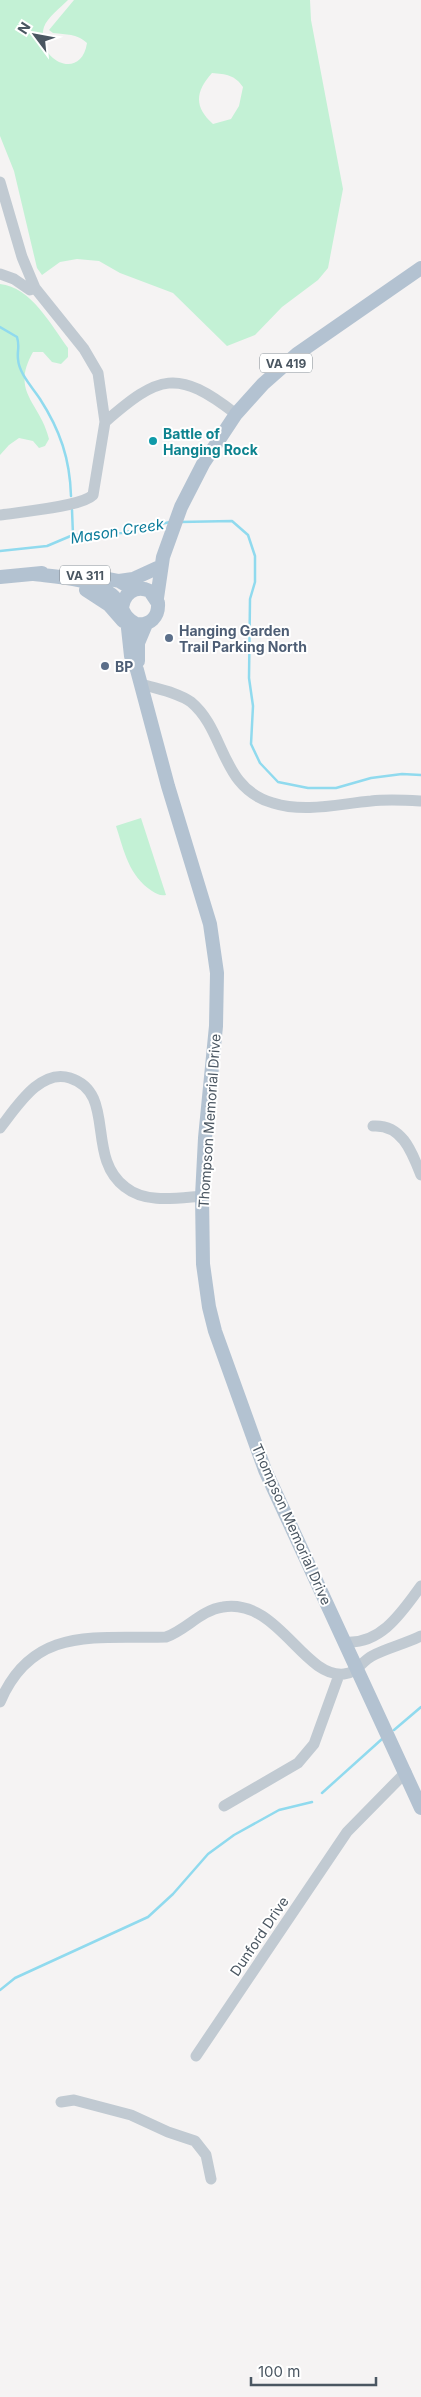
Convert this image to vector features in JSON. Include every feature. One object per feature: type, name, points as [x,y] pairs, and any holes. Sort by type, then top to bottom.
[{"type":"main road","name":"VA 419","points":[[157,598],[162,557],[186,494],[215,443],[236,414],[263,384],[297,354],[421,268]]},
{"type":"main road","name":"VA 419","points":[[137,589],[162,557]]},
{"type":"main road","points":[[119,581],[133,579],[162,557]]},
{"type":"main road","name":"VA 311","points":[[0,577],[63,572],[119,581],[137,589]]},
{"type":"main road","name":"VA 311","points":[[34,574],[75,580],[88,592],[109,606],[119,620],[125,617]]},
{"type":"main road","points":[[137,589],[150,591],[157,598],[159,607],[157,614],[146,624],[136,624],[125,617],[124,598],[137,589]]},
{"type":"main road","name":"Thompson Memorial Drive","points":[[125,617],[131,656],[137,670],[210,924],[214,948],[218,998],[205,1138],[202,1196],[205,1282],[215,1331],[265,1470],[421,1808]]},
{"type":"main road","name":"Thompson Memorial Drive","points":[[137,670],[138,642],[146,624]]},
{"type":"street","points":[[0,182],[22,257],[35,288],[84,349],[95,366],[99,378],[105,422],[90,498],[67,504],[0,515]]},
{"type":"street","points":[[0,274],[14,279],[30,290],[35,288]]},
{"type":"street","points":[[105,422],[133,398],[145,391],[176,383],[196,386],[236,414]]},
{"type":"street","points":[[141,684],[182,696],[191,702],[207,722],[232,772],[251,792],[270,803],[290,807],[311,808],[373,800],[421,801]]},
{"type":"street","points":[[0,1128],[36,1086],[50,1078],[67,1077],[83,1085],[94,1097],[104,1158],[115,1178],[123,1186],[141,1196],[151,1198],[202,1196]]},
{"type":"street","points":[[373,1126],[388,1127],[399,1134],[414,1156],[421,1175]]},
{"type":"street","points":[[345,1642],[365,1641],[385,1629],[421,1586]]},
{"type":"street","points":[[0,1702],[12,1678],[22,1666],[36,1654],[48,1648],[73,1640],[166,1637],[214,1609],[228,1606],[241,1607],[265,1617],[315,1662],[332,1673],[339,1675],[358,1669],[371,1657],[421,1636]]},
{"type":"street","points":[[224,1806],[298,1763],[308,1754],[314,1744],[339,1675]]},
{"type":"street","name":"Dunford Drive","points":[[196,2056],[347,1832],[406,1772]]},
{"type":"street","points":[[61,2102],[74,2100],[131,2115],[168,2132],[195,2141],[206,2155],[210,2179]]},
{"type":"green space","points":[[0,0],[68,0],[51,16],[44,27],[43,39],[46,49],[52,57],[59,62],[68,64],[76,62],[83,55],[87,43],[75,36],[53,33],[49,30],[74,0],[310,0],[311,20],[343,189],[328,268],[318,280],[282,307],[255,335],[227,346],[173,293],[120,273],[99,261],[77,259],[60,262],[42,275],[37,268],[14,171],[0,136]],"holes":[[[212,73],[233,78],[243,87],[239,106],[231,119],[213,124],[202,112],[199,99],[202,87]]]},
{"type":"green space","points":[[0,284],[21,292],[39,308],[68,348],[68,357],[61,364],[52,362],[43,352],[33,352],[27,366],[26,388],[45,426],[49,439],[45,446],[39,448],[33,441],[19,438],[0,455]]},
{"type":"green space","points":[[141,818],[166,895],[152,891],[144,885],[128,862],[122,845],[116,826]]},
{"type":"waterway","points":[[0,327],[17,337],[18,359],[21,370],[47,411],[63,445],[69,470],[71,496]]},
{"type":"waterway","points":[[72,510],[73,535]]},
{"type":"waterway","name":"Mason Creek","points":[[180,522],[232,521],[248,535],[255,556],[255,582],[250,599],[249,678],[253,706],[251,744],[260,763],[278,782],[308,788],[336,788],[371,778],[402,774],[421,775]]},
{"type":"waterway","name":"Mason Creek","points":[[0,551],[47,546],[73,535],[122,533],[170,522]]},
{"type":"waterway","points":[[394,1730],[421,1707]]},
{"type":"waterway","points":[[322,1793],[382,1739]]},
{"type":"waterway","points":[[0,1990],[15,1978],[148,1917],[173,1894],[208,1854],[234,1835],[279,1810],[312,1802]]},
{"type":"place","name":"Battle of Hanging Rock","points":[[153,441]]},
{"type":"place","name":"Hanging Garden Trail Parking North","points":[[169,638]]},
{"type":"place","name":"BP","points":[[105,666]]}]
